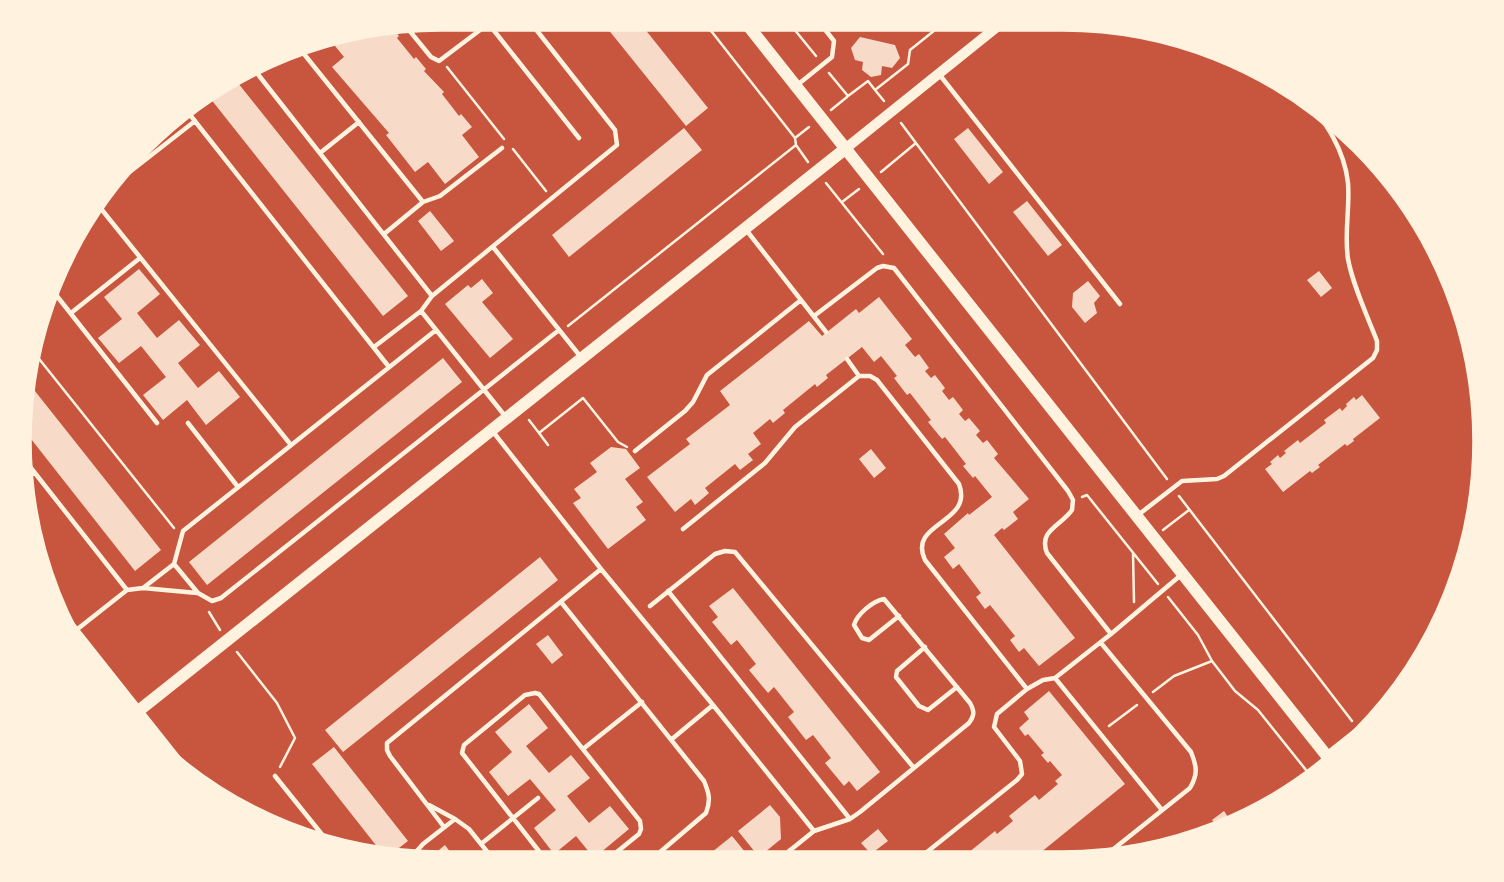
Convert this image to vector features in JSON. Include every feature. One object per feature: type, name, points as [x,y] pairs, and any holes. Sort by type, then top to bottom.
[{"type":"main road","points":[[751,30],[1327,756]]},
{"type":"main road","points":[[134,714],[845,149]]},
{"type":"main road","points":[[93,659],[110,684]]},
{"type":"street","points":[[845,149],[993,30]]},
{"type":"lane","points":[[410,31],[430,57],[441,60],[481,30]]},
{"type":"lane","points":[[494,30],[579,138]]},
{"type":"lane","points":[[374,348],[421,311],[432,296],[617,145],[615,130],[536,30]]},
{"type":"lane","points":[[796,86],[832,57],[834,41],[825,30]]},
{"type":"lane","points":[[304,54],[423,202]]},
{"type":"lane","points":[[257,73],[432,296]]},
{"type":"lane","points":[[939,74],[1120,304]]},
{"type":"lane","points":[[191,115],[389,367]]},
{"type":"lane","points":[[131,171],[195,121]]},
{"type":"lane","points":[[320,153],[359,122]]},
{"type":"lane","points":[[1136,516],[1173,487],[1188,479],[1217,479],[1224,475],[1373,358],[1377,350],[1377,341],[1349,262],[1348,184],[1338,144],[1328,127]]},
{"type":"lane","points":[[384,234],[423,202],[440,196],[502,148]]},
{"type":"lane","points":[[102,210],[291,445]]},
{"type":"lane","points":[[745,229],[826,332]]},
{"type":"lane","points":[[492,247],[583,360]]},
{"type":"lane","points":[[71,313],[140,258]]},
{"type":"lane","points":[[814,316],[877,268],[894,268],[1068,491],[1073,500],[1072,510],[1048,532],[1044,545],[1047,554],[1111,634]]},
{"type":"lane","points":[[57,296],[157,423]]},
{"type":"lane","points":[[635,451],[685,411],[693,402],[707,374],[801,300]]},
{"type":"lane","points":[[421,311],[508,419]]},
{"type":"lane","points":[[143,589],[174,564],[180,535],[436,330]]},
{"type":"lane","points":[[174,564],[198,593],[212,601],[221,598],[560,331]]},
{"type":"lane","points":[[847,359],[859,376]]},
{"type":"lane","points":[[683,529],[765,463],[795,427],[859,376],[870,376],[877,380],[959,484],[963,494],[962,502],[926,535],[921,544],[921,553],[1027,689]]},
{"type":"lane","points":[[188,424],[238,487]]},
{"type":"lane","points":[[493,431],[601,569],[814,831]]},
{"type":"lane","points":[[31,468],[127,590]]},
{"type":"lane","points":[[650,606],[715,554],[735,552],[914,768]]},
{"type":"lane","points":[[444,827],[390,756],[387,743],[601,569]]},
{"type":"lane","points":[[927,852],[1022,774],[1020,761],[994,727],[997,714],[1027,689],[1043,680],[1055,678],[1182,574]]},
{"type":"lane","points":[[76,630],[127,590],[198,593]]},
{"type":"lane","points":[[668,591],[850,819]]},
{"type":"lane","points":[[788,852],[814,831],[850,819],[973,717],[974,711],[970,703],[887,601],[879,599],[856,618],[855,629],[862,638],[869,640],[899,616]]},
{"type":"lane","points":[[561,601],[672,739],[709,791],[710,802],[706,813],[661,852]]},
{"type":"lane","points":[[1101,642],[1191,752],[1197,776],[1191,788],[1115,849]]},
{"type":"lane","points":[[925,647],[897,671],[896,677],[912,698],[919,706],[929,710],[957,687]]},
{"type":"lane","points":[[1055,678],[1162,810]]},
{"type":"lane","points":[[539,852],[464,758],[461,749],[525,695],[535,692],[642,825],[639,834],[617,852]]},
{"type":"lane","points":[[583,749],[642,702]]},
{"type":"lane","points":[[672,739],[713,705]]},
{"type":"lane","points":[[275,776],[321,834]]},
{"type":"lane","points":[[481,844],[538,798]]},
{"type":"lane","points":[[426,804],[469,829],[487,852]]},
{"type":"lane","points":[[417,851],[454,819]]},
{"type":"path","points":[[560,331],[796,145],[795,138],[710,30]]},
{"type":"path","points":[[794,30],[848,96],[869,81],[1357,728]]},
{"type":"path","points":[[875,90],[908,64],[910,50],[935,30]]},
{"type":"path","points":[[441,60],[552,199]]},
{"type":"path","points":[[832,191],[894,268]]},
{"type":"path","points":[[39,357],[180,535]]},
{"type":"path","points":[[539,433],[583,398],[618,442],[635,451]]},
{"type":"path","points":[[521,409],[548,445]]},
{"type":"path","points":[[1073,500],[1087,495],[1198,635],[1219,671],[1235,691],[1258,710],[1307,771]]},
{"type":"path","points":[[1133,553],[1134,615]]},
{"type":"path","points":[[198,593],[228,641],[277,703],[295,738],[275,776]]},
{"type":"building","points":[[609,30],[646,30],[708,108],[686,126]]},
{"type":"building","points":[[396,32],[399,36],[397,38],[426,69],[424,71],[444,92],[442,94],[459,116],[461,114],[472,127],[462,135],[479,157],[445,184],[428,162],[415,172],[386,135],[389,133],[332,67],[344,57],[334,44]]},
{"type":"building","points":[[860,37],[895,45],[900,58],[892,68],[882,66],[881,75],[871,77],[862,70],[863,62],[855,60],[851,48]]},
{"type":"building","points":[[238,83],[408,296],[383,316],[212,100]]},
{"type":"building","points":[[684,128],[702,150],[569,257],[552,235]]},
{"type":"building","points":[[968,128],[1003,172],[989,184],[954,139]]},
{"type":"building","points":[[1027,201],[1062,245],[1048,256],[1013,212]]},
{"type":"building","points":[[430,211],[454,241],[441,251],[418,221]]},
{"type":"building","points":[[139,269],[160,294],[137,313],[157,338],[179,320],[200,345],[178,363],[198,388],[219,371],[240,397],[206,425],[187,400],[163,420],[143,395],[166,377],[141,346],[119,363],[98,338],[122,319],[104,297]]},
{"type":"building","points":[[1319,271],[1332,288],[1321,297],[1307,280]]},
{"type":"building","points":[[482,279],[493,293],[482,302],[513,339],[490,358],[445,304],[468,285],[471,288]]},
{"type":"building","points":[[1088,281],[1100,296],[1094,303],[1097,313],[1085,323],[1072,307],[1073,293]]},
{"type":"building","points":[[879,297],[912,339],[905,345],[915,357],[919,354],[929,368],[925,371],[931,378],[935,375],[945,388],[942,391],[949,400],[953,397],[963,410],[959,414],[965,421],[969,418],[980,431],[976,435],[983,443],[987,440],[998,454],[994,458],[1029,499],[1013,512],[1018,519],[994,535],[1075,638],[1039,666],[1024,648],[1019,652],[1010,640],[1015,636],[990,605],[985,609],[976,597],[981,593],[959,564],[953,569],[944,557],[955,548],[944,534],[992,497],[963,466],[966,464],[945,437],[942,439],[928,422],[931,420],[910,393],[907,395],[894,378],[897,376],[881,356],[874,362],[862,347],[826,375],[828,378],[817,387],[815,384],[783,410],[785,413],[773,423],[770,419],[753,433],[761,444],[748,454],[753,460],[740,470],[735,464],[705,488],[709,493],[695,505],[691,499],[675,512],[647,477],[690,444],[686,439],[730,405],[720,391],[809,321],[822,336],[856,309],[859,313]]},
{"type":"building","points":[[443,358],[462,382],[207,585],[189,562]]},
{"type":"building","points":[[33,388],[161,550],[135,571],[30,438]]},
{"type":"building","points":[[1362,395],[1380,418],[1353,439],[1354,441],[1347,446],[1345,444],[1318,465],[1320,467],[1312,473],[1310,471],[1283,492],[1265,469],[1272,464],[1270,462],[1278,455],[1280,458],[1286,453],[1284,451],[1298,440],[1300,443],[1326,423],[1324,420],[1340,408],[1342,411],[1354,397],[1356,400]]},
{"type":"building","points":[[611,447],[626,449],[640,468],[625,479],[643,502],[636,507],[646,520],[608,549],[573,503],[581,498],[574,489],[597,472],[590,463]]},
{"type":"building","points":[[871,449],[886,468],[874,478],[859,459]]},
{"type":"building","points":[[540,557],[558,580],[343,752],[325,730]]},
{"type":"building","points":[[733,588],[880,772],[857,791],[849,781],[844,786],[825,763],[831,758],[813,735],[806,740],[788,717],[794,712],[774,687],[768,693],[749,670],[756,664],[737,640],[731,645],[712,622],[718,617],[709,606]]},
{"type":"building","points":[[548,635],[563,655],[552,664],[536,644]]},
{"type":"building","points":[[1049,691],[1125,784],[1041,852],[969,852],[995,831],[997,834],[1013,821],[1009,816],[1035,795],[1039,800],[1058,784],[1055,781],[1062,775],[1041,755],[1044,753],[1028,734],[1025,736],[1019,728],[1029,719],[1024,712]]},
{"type":"building","points":[[529,704],[548,728],[526,746],[549,773],[571,755],[590,778],[567,796],[589,823],[610,806],[629,829],[601,852],[589,852],[576,836],[556,852],[552,852],[534,828],[556,810],[530,779],[508,796],[489,772],[512,752],[495,732]]},
{"type":"building","points":[[334,747],[408,841],[397,850],[377,847],[312,764]]},
{"type":"building","points":[[770,805],[780,817],[781,839],[765,852],[755,852],[738,831]]},
{"type":"building","points":[[1224,811],[1228,817],[1215,823],[1212,820]]},
{"type":"building","points":[[878,829],[888,841],[874,852],[869,852],[861,843]]},
{"type":"building","points":[[732,836],[745,852],[712,852]]},
{"type":"building","points":[[445,845],[450,852],[441,852],[437,852]]}]
